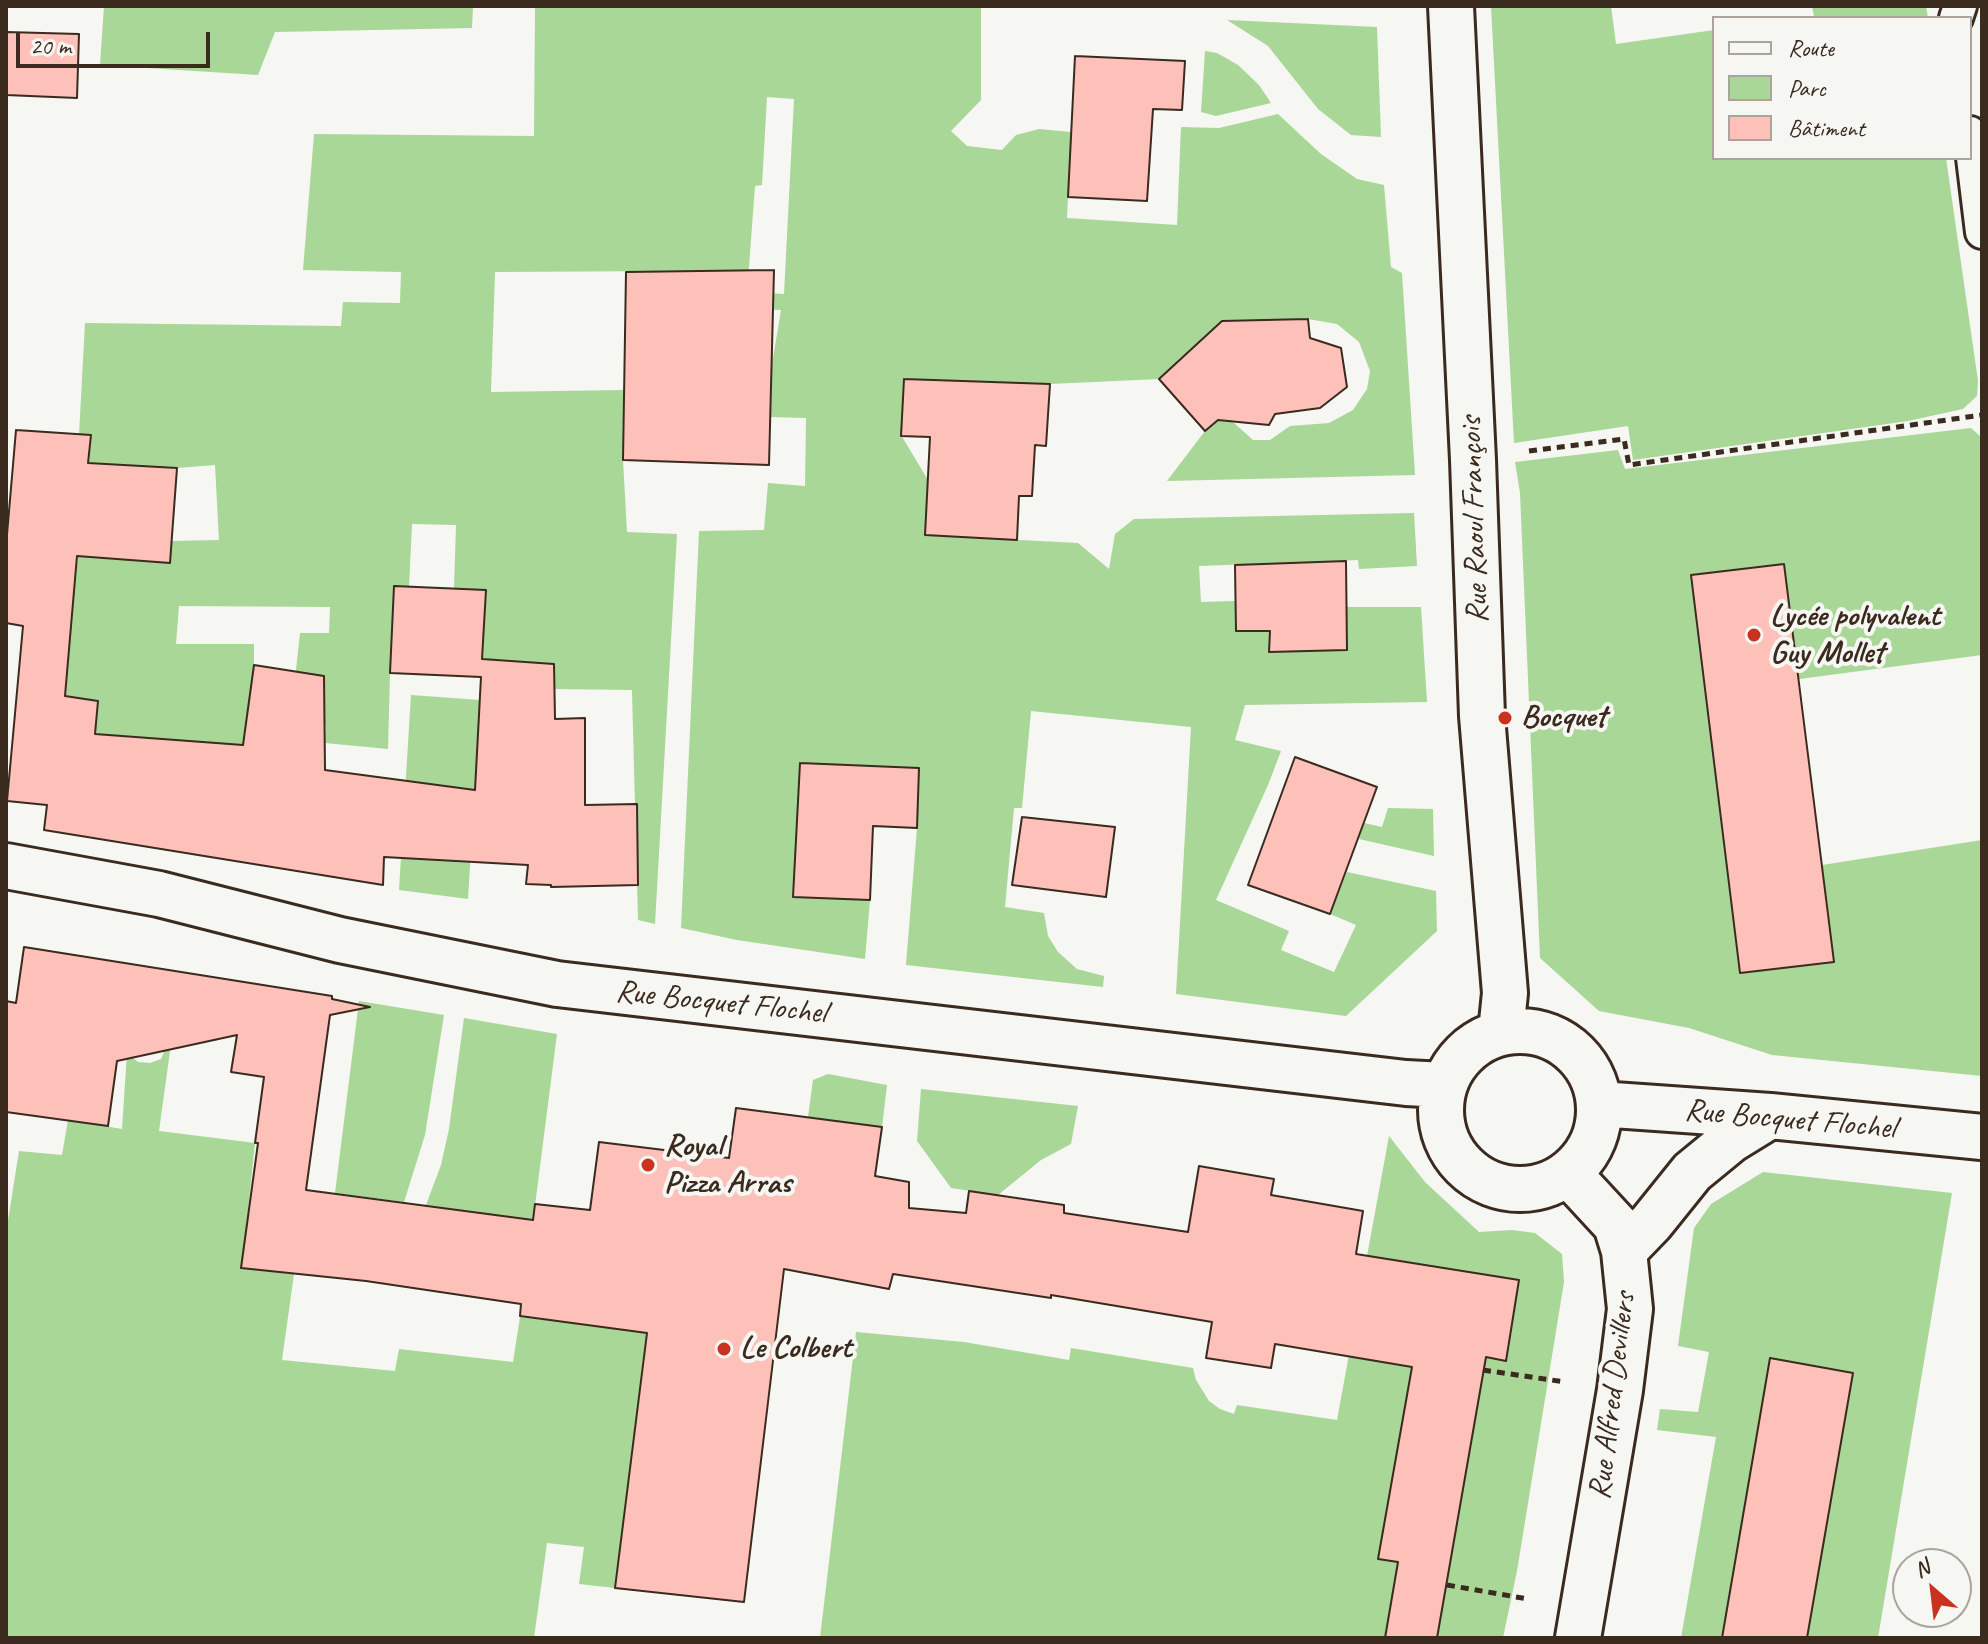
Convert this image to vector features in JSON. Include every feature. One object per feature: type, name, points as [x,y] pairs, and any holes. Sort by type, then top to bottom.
[{"type":"street","name":"Rue Raoul François","points":[[1451,6],[1482,716],[1505,993],[1501,1032]]},
{"type":"street","name":"Rue Bocquet Flochel","points":[[6,866],[159,894],[340,940],[557,984],[1444,1085]]},
{"type":"street","points":[[1528,1030],[1555,1038],[1577,1055],[1592,1077],[1599,1104],[1596,1130],[1586,1153],[1568,1173],[1542,1185],[1514,1189],[1486,1182],[1463,1165],[1447,1141],[1440,1113],[1444,1085],[1466,1051],[1501,1032],[1528,1030]]},
{"type":"street","name":"Rue Bocquet Flochel","points":[[1599,1104],[1770,1116],[1982,1137]]},
{"type":"street","points":[[1624,1251],[1692,1172],[1731,1140],[1770,1116]]},
{"type":"street","name":"Rue Alfred Devillers","points":[[1568,1173],[1616,1225],[1624,1251],[1630,1309],[1620,1390],[1580,1623]]},
{"type":"lane","points":[[1972,150],[1982,232]]},
{"type":"path","points":[[1514,453],[1624,439],[1629,465],[1982,415]]},
{"type":"path","points":[[1483,1370],[1620,1390]]},
{"type":"path","points":[[1447,1585],[1580,1623]]},
{"type":"green space","points":[[104,6],[473,6],[472,28],[275,32],[258,75],[100,65]]},
{"type":"green space","points":[[535,6],[981,8],[981,100],[951,131],[967,146],[1002,150],[1016,135],[1039,129],[1071,132],[1067,218],[1177,225],[1181,127],[1219,128],[1278,114],[1321,154],[1357,179],[1384,185],[1391,267],[1402,273],[1415,475],[1167,481],[1205,431],[1224,414],[1253,440],[1270,440],[1290,426],[1329,423],[1353,410],[1367,389],[1370,371],[1359,342],[1337,324],[1308,319],[1261,320],[1230,333],[1218,325],[1159,379],[1050,384],[905,379],[901,435],[928,480],[925,535],[1078,543],[1109,569],[1115,534],[1134,519],[1414,513],[1417,566],[1359,569],[1358,560],[1199,566],[1201,602],[1235,601],[1236,631],[1270,631],[1269,651],[1346,607],[1421,607],[1427,702],[1245,705],[1235,740],[1281,751],[1216,900],[1289,931],[1281,950],[1334,972],[1356,925],[1330,914],[1347,872],[1436,891],[1437,931],[1346,1016],[1176,994],[1191,727],[1031,711],[1022,808],[1014,808],[1005,907],[1044,913],[1048,936],[1058,952],[1077,969],[1104,976],[1103,987],[906,965],[917,828],[918,768],[800,763],[793,896],[870,900],[865,959],[737,940],[681,928],[699,531],[764,530],[768,483],[805,486],[806,418],[771,417],[772,364],[781,310],[685,307],[670,271],[495,272],[491,392],[624,390],[623,460],[627,532],[677,534],[655,924],[638,920],[632,690],[554,689],[554,664],[482,661],[486,591],[454,589],[456,525],[412,524],[409,587],[390,673],[388,749],[325,743],[326,726],[290,725],[300,633],[329,633],[330,607],[179,606],[176,644],[254,644],[242,754],[167,739],[95,734],[62,696],[78,556],[170,563],[172,541],[219,540],[215,465],[177,468],[88,463],[79,435],[85,323],[341,326],[343,302],[400,303],[401,272],[303,270],[314,134],[534,136]],"holes":[[[767,97],[794,99],[784,294],[755,292],[748,280],[755,186],[762,185]]]},
{"type":"green space","points":[[1491,6],[1611,6],[1616,44],[1712,30],[1712,160],[1946,160],[1978,381],[1977,396],[1963,409],[1908,421],[1633,460],[1628,426],[1514,443]]},
{"type":"green space","points":[[1812,6],[1926,6],[1928,16],[1814,16]]},
{"type":"green space","points":[[1227,20],[1377,27],[1381,137],[1351,135],[1318,109],[1268,46]]},
{"type":"green space","points":[[1205,51],[1217,53],[1238,65],[1259,85],[1271,103],[1216,116],[1201,112]]},
{"type":"green space","points":[[1971,428],[1982,442],[1982,655],[1799,679],[1784,564],[1692,575],[1822,865],[1982,840],[1982,1076],[1772,1055],[1689,1028],[1599,1011],[1540,958],[1520,493],[1515,462],[1618,450],[1625,469]]},
{"type":"green space","points":[[411,695],[480,700],[468,899],[399,890]]},
{"type":"green space","points":[[1388,808],[1433,809],[1434,856],[1359,839],[1364,823],[1382,827]]},
{"type":"green space","points":[[359,1001],[444,1015],[425,1135],[404,1202],[335,1193]]},
{"type":"green space","points":[[464,1018],[557,1034],[533,1221],[426,1205],[441,1165],[449,1129]]},
{"type":"green space","points":[[165,1050],[170,1051],[159,1131],[255,1143],[242,1268],[294,1274],[282,1360],[395,1371],[399,1349],[513,1362],[520,1317],[575,1323],[711,1291],[615,1588],[579,1584],[584,1547],[547,1543],[534,1638],[6,1638],[6,1233],[19,1151],[62,1155],[68,1120],[122,1129],[127,1053],[138,1062],[150,1063],[161,1059]]},
{"type":"green space","points":[[828,1074],[887,1085],[882,1127],[808,1117],[813,1080]]},
{"type":"green space","points":[[921,1089],[1078,1106],[1071,1144],[1041,1160],[998,1195],[951,1188],[917,1141]]},
{"type":"green space","points":[[1389,1136],[1425,1182],[1479,1232],[1512,1230],[1535,1233],[1562,1254],[1564,1282],[1517,1571],[1503,1638],[820,1638],[856,1332],[964,1342],[1069,1360],[1071,1348],[1193,1368],[1196,1380],[1209,1401],[1220,1409],[1234,1414],[1237,1405],[1337,1420]]},
{"type":"green space","points":[[1763,1172],[1952,1193],[1878,1638],[1681,1638],[1716,1437],[1657,1430],[1660,1409],[1698,1412],[1709,1352],[1678,1346],[1694,1228],[1711,1204]]},
{"type":"building","points":[[6,32],[79,34],[77,98],[6,95]]},
{"type":"building","points":[[1075,56],[1185,61],[1182,110],[1153,109],[1147,201],[1068,197]]},
{"type":"building","points":[[774,270],[769,465],[623,460],[626,272]]},
{"type":"building","points":[[1308,319],[1310,338],[1341,348],[1347,387],[1320,408],[1275,414],[1269,425],[1218,420],[1205,431],[1159,379],[1222,321]]},
{"type":"building","points":[[904,379],[1050,384],[1046,446],[1035,445],[1032,496],[1019,496],[1017,540],[925,535],[930,437],[901,436]]},
{"type":"building","points":[[16,430],[91,435],[88,463],[177,468],[170,563],[77,556],[65,696],[98,701],[95,734],[243,745],[254,665],[324,676],[325,770],[475,790],[481,677],[390,673],[394,586],[486,590],[482,659],[554,664],[555,719],[585,718],[585,805],[637,804],[638,885],[551,887],[526,884],[528,865],[384,857],[383,885],[44,830],[47,805],[7,801],[23,626],[6,623],[6,546]]},
{"type":"building","points":[[1346,561],[1347,650],[1269,652],[1270,631],[1236,631],[1235,565]]},
{"type":"building","points":[[1784,564],[1834,962],[1740,973],[1691,575]]},
{"type":"building","points":[[1295,757],[1377,787],[1330,914],[1248,885]]},
{"type":"building","points":[[800,763],[919,768],[917,828],[873,826],[870,900],[793,897]]},
{"type":"building","points":[[1022,817],[1115,827],[1106,897],[1012,885]]},
{"type":"building","points":[[24,947],[332,996],[332,999],[370,1007],[330,1015],[306,1190],[533,1220],[535,1204],[590,1210],[599,1142],[729,1158],[736,1108],[882,1127],[875,1176],[909,1182],[909,1208],[966,1213],[969,1191],[1064,1205],[1064,1213],[1188,1232],[1199,1166],[1274,1179],[1271,1195],[1363,1211],[1356,1254],[1519,1280],[1506,1361],[1486,1357],[1437,1638],[1385,1638],[1398,1562],[1378,1559],[1412,1367],[1275,1344],[1271,1368],[1206,1358],[1212,1322],[1051,1295],[1051,1298],[893,1274],[889,1289],[784,1269],[744,1602],[615,1588],[647,1333],[520,1316],[521,1304],[366,1281],[241,1268],[264,1077],[231,1072],[237,1035],[117,1061],[108,1126],[6,1112],[6,1001],[16,1003]]},
{"type":"building","points":[[1770,1358],[1853,1373],[1807,1638],[1722,1638]]},
{"type":"place","name":"Lycée polyvalent Guy Mollet","points":[[1754,635]]},
{"type":"place","name":"Bocquet","points":[[1505,718]]},
{"type":"place","name":"Royal Pizza Arras","points":[[648,1165]]},
{"type":"place","name":"Le Colbert","points":[[724,1349]]}]
